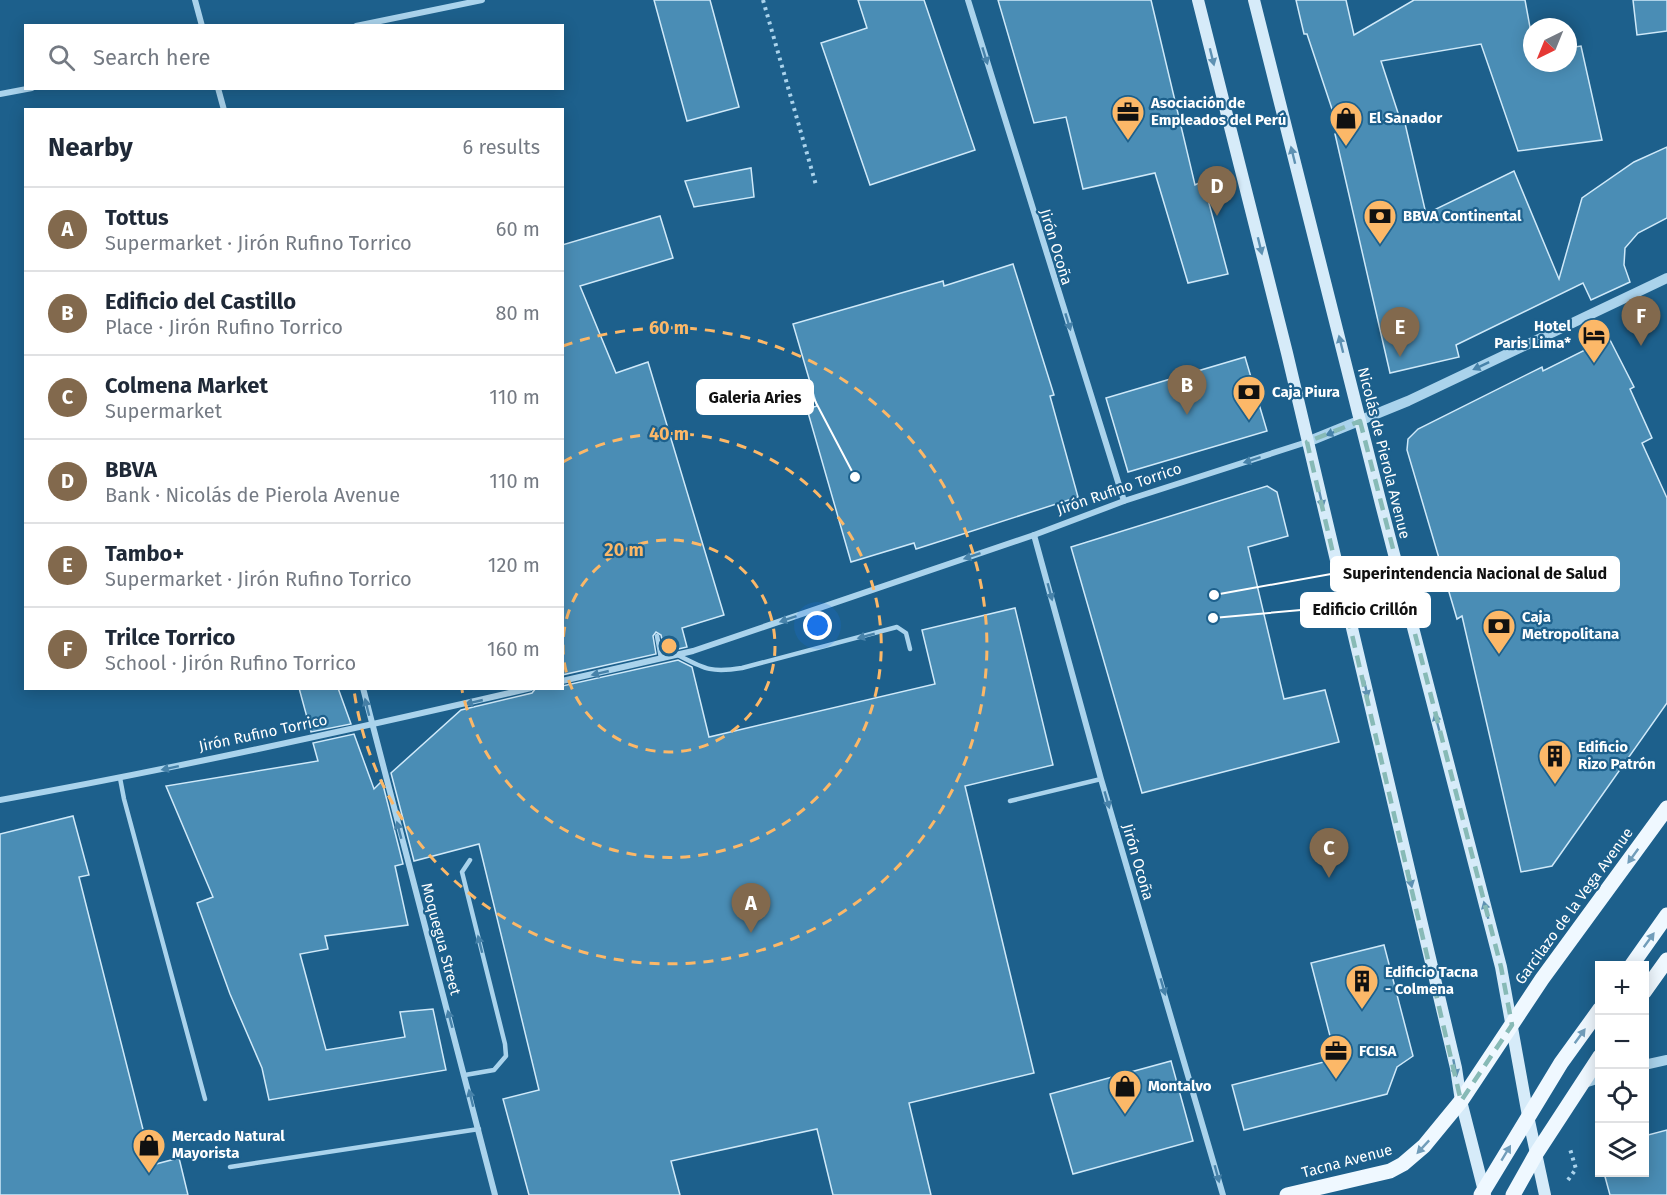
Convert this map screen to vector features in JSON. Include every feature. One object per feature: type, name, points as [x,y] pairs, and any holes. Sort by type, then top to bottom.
[{"type":"main road","points":[[1198,0],[1287,352],[1456,1068],[1461,1101],[1483,1194]]},
{"type":"main road","name":"Nicolás de Pierola Avenue","points":[[1254,0],[1501,967],[1545,1195]]},
{"type":"main road","name":"Garcilazo de la Vega Avenue","points":[[1461,1101],[1542,979],[1667,808]]},
{"type":"main road","points":[[1635,961],[1667,915]]},
{"type":"main road","points":[[1649,985],[1667,960]]},
{"type":"main road","points":[[1483,1194],[1528,1116],[1595,1015]]},
{"type":"main road","points":[[1513,1195],[1536,1154],[1595,1062]]},
{"type":"main road","name":"Tacna Avenue","points":[[1287,1195],[1390,1171],[1403,1164],[1424,1146],[1461,1101]]},
{"type":"street","points":[[195,0],[201,24]]},
{"type":"street","points":[[366,24],[482,0]]},
{"type":"street","name":"Jirón Ocoña","points":[[968,0],[1124,501]]},
{"type":"street","points":[[0,94],[24,90]]},
{"type":"street","points":[[219,90],[224,108]]},
{"type":"street","name":"Jirón Rufino Torrico","points":[[564,681],[678,655],[1034,535],[1124,501],[1307,442],[1408,401],[1667,278]]},
{"type":"street","name":"Jirón Ocoña","points":[[1034,535],[1101,779],[1223,1195]]},
{"type":"street","name":"Moquegua Street","points":[[363,690],[495,1195]]},
{"type":"street","name":"Jirón Rufino Torrico","points":[[0,800],[120,778],[372,726],[523,690]]},
{"type":"street","points":[[1649,1064],[1667,1060]]},
{"type":"street","points":[[1581,1084],[1595,1079]]},
{"type":"lane","points":[[678,655],[705,669],[721,671],[742,668],[897,627],[906,633],[910,649]]},
{"type":"lane","points":[[657,636],[661,658]]},
{"type":"lane","points":[[120,778],[205,1099]]},
{"type":"lane","points":[[1010,801],[1101,779]]},
{"type":"lane","points":[[465,1075],[494,1070],[506,1056],[506,1044],[462,872],[470,860]]},
{"type":"lane","points":[[230,1167],[478,1129]]},
{"type":"path","points":[[763,0],[816,185]]},
{"type":"path","points":[[1564,1185],[1576,1169],[1568,1144]]},
{"type":"highlighted area","points":[[1360,421],[1501,967],[1512,1025],[1461,1101],[1307,442]]},
{"type":"building","points":[[654,0],[710,0],[739,107],[687,121]]},
{"type":"building","points":[[858,0],[924,0],[975,150],[870,185],[821,43],[867,28]]},
{"type":"building","points":[[998,0],[1151,0],[1195,185],[1203,181],[1228,274],[1188,283],[1155,173],[1083,189],[1066,117],[1034,123]]},
{"type":"building","points":[[1296,0],[1346,0],[1354,35],[1414,0],[1525,0],[1528,18],[1523,18],[1523,72],[1577,72],[1577,47],[1581,46],[1602,140],[1518,151],[1481,44],[1381,61],[1400,119],[1404,119],[1426,214],[1514,171],[1559,279],[1582,198],[1634,162],[1667,147],[1667,218],[1638,233],[1625,248],[1624,265],[1630,282],[1591,300],[1583,283],[1456,345],[1459,357],[1390,373],[1335,134],[1340,133],[1307,34],[1304,34]]},
{"type":"building","points":[[1633,0],[1667,0],[1667,31],[1637,35]]},
{"type":"building","points":[[751,168],[754,197],[694,207],[685,181]]},
{"type":"building","points":[[660,216],[673,258],[580,286],[616,373],[648,362],[724,615],[682,628],[687,647],[665,652],[661,635],[656,632],[653,636],[656,654],[564,675],[564,244]]},
{"type":"building","points":[[1013,264],[1054,395],[1050,396],[1078,497],[916,549],[914,543],[851,562],[807,409],[817,406],[793,324],[943,281],[944,286]]},
{"type":"building","points":[[1609,338],[1634,387],[1630,389],[1652,438],[1642,443],[1667,498],[1667,703],[1552,866],[1521,872],[1462,616],[1457,619],[1407,450],[1408,439],[1418,429],[1542,367],[1543,371]]},
{"type":"building","points":[[1245,357],[1267,431],[1128,472],[1106,398]]},
{"type":"building","points":[[1267,486],[1277,492],[1288,536],[1248,547],[1284,699],[1325,690],[1339,742],[1142,793],[1071,547]]},
{"type":"building","points":[[1015,608],[1053,765],[965,786],[1034,1073],[909,1103],[931,1195],[833,1195],[817,1129],[671,1161],[680,1195],[529,1195],[503,1099],[539,1090],[479,844],[414,861],[391,773],[461,710],[532,693],[534,690],[564,690],[564,686],[678,660],[692,667],[709,737],[935,684],[922,630]]},
{"type":"building","points":[[300,690],[339,690],[351,724],[311,732]]},
{"type":"building","points":[[354,734],[374,789],[382,781],[403,864],[395,866],[408,925],[325,936],[328,949],[300,954],[326,1050],[405,1037],[400,1012],[433,1009],[446,1070],[269,1100],[262,1068],[230,994],[197,903],[213,897],[166,786],[318,761],[313,743]]},
{"type":"building","points":[[73,816],[89,875],[79,877],[152,1165],[179,1158],[188,1195],[0,1195],[0,834]]},
{"type":"building","name":"Edificio Tacna - Colmena","points":[[1384,945],[1413,1056],[1397,1067],[1387,1094],[1244,1130],[1232,1085],[1336,1059],[1311,963]]},
{"type":"building","points":[[1171,1061],[1193,1141],[1073,1174],[1050,1094]]},
{"type":"building","points":[[1667,1130],[1667,1195],[1610,1195],[1605,1177],[1649,1177],[1649,1135]]},
{"type":"place","name":"Asociación de Empleados del Perú","points":[[1128,141]]},
{"type":"place","name":"El Sanador","points":[[1346,147]]},
{"type":"place","name":"BBVA","points":[[1217,216]]},
{"type":"place","name":"BBVA Continental","points":[[1380,245]]},
{"type":"place","name":"Trilce Torrico","points":[[1641,346]]},
{"type":"place","name":"Tambo+","points":[[1400,357]]},
{"type":"place","name":"Hotel Paris Lima*","points":[[1594,364]]},
{"type":"place","name":"Edificio del Castillo","points":[[1187,415]]},
{"type":"place","name":"Caja Piura","points":[[1249,421]]},
{"type":"place","name":"Galeria Aries","points":[[855,477]]},
{"type":"place","name":"Superintendencia Nacional de Salud","points":[[1214,595]]},
{"type":"place","name":"Edificio Crillón","points":[[1213,618]]},
{"type":"place","name":"Caja Metropolitana","points":[[1499,655]]},
{"type":"place","name":"Edificio Rizo Patrón","points":[[1555,785]]},
{"type":"place","name":"Colmena Market","points":[[1329,878]]},
{"type":"place","name":"Tottus","points":[[751,933]]},
{"type":"place","name":"Edificio Tacna - Colmena","points":[[1362,1010]]},
{"type":"place","name":"FCISA","points":[[1336,1080]]},
{"type":"place","name":"Montalvo","points":[[1125,1115]]},
{"type":"place","name":"Mercado Natural Mayorista","points":[[149,1174]]}]
